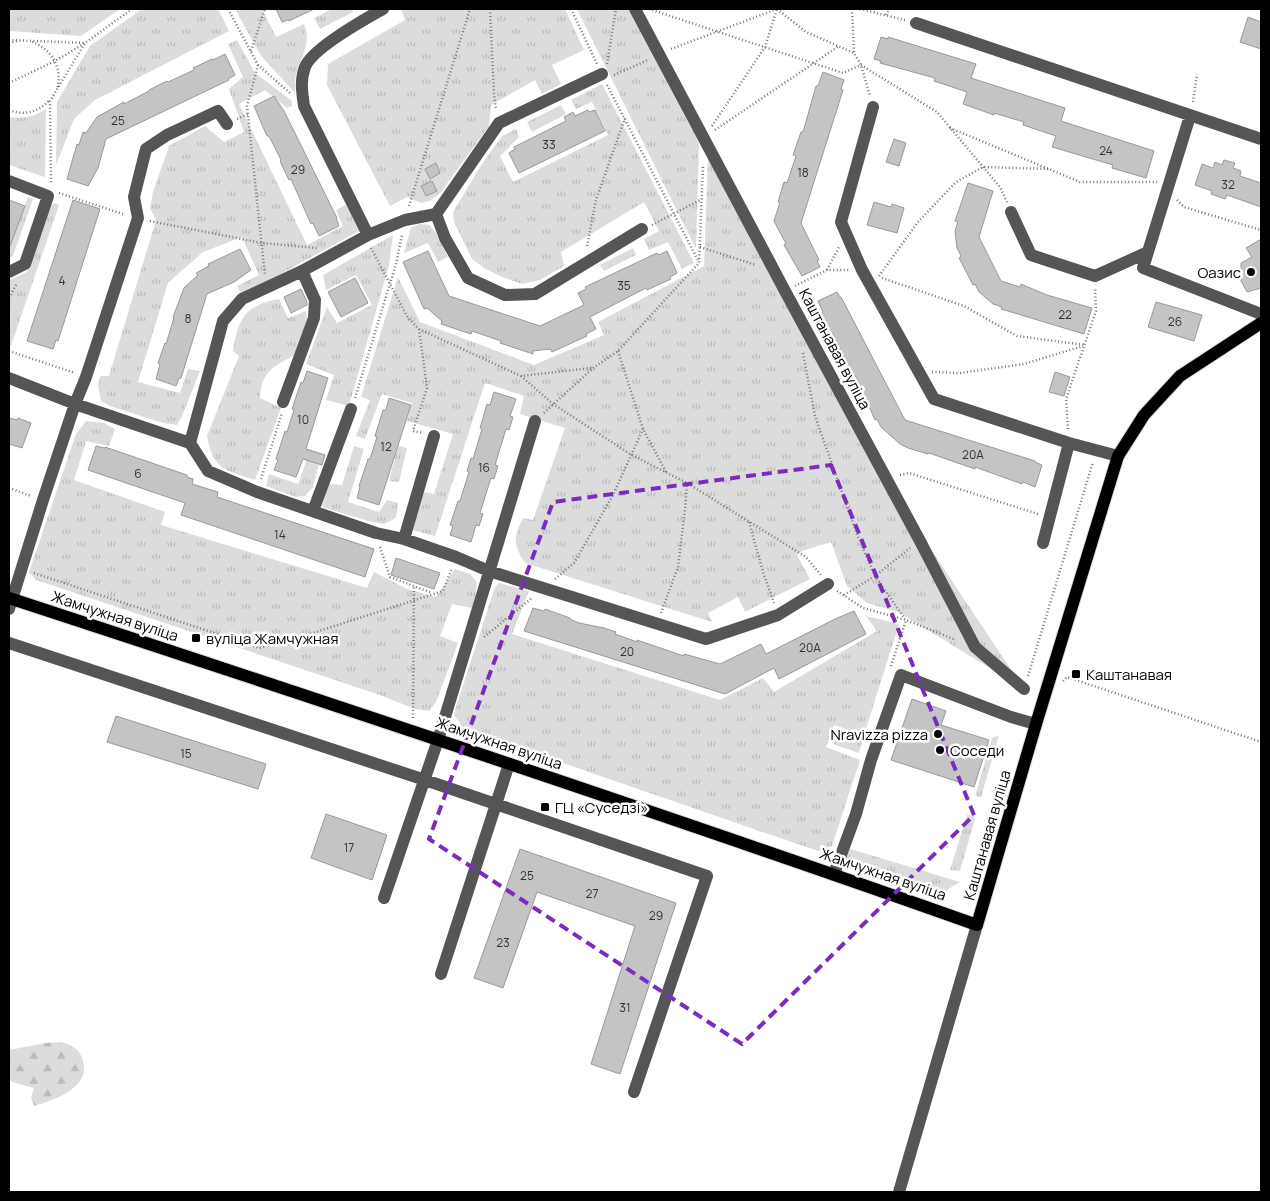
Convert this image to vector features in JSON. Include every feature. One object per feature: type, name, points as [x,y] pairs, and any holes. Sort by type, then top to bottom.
[{"type":"main road","name":"Каштанавая вуліца","points":[[977,925],[1118,456],[1144,415],[1180,376],[1261,323]]},
{"type":"main road","name":"Жамчужная вуліца","points":[[10,602],[438,740],[834,874],[977,925]]},
{"type":"street","points":[[368,235],[304,106],[301,85],[306,65],[317,51],[383,9]]},
{"type":"street","name":"Каштанавая вуліца","points":[[636,9],[785,291],[920,540],[974,647],[1024,689]]},
{"type":"street","points":[[916,23],[1261,139]]},
{"type":"street","points":[[190,442],[223,320],[242,299],[302,271],[368,235],[405,220],[436,214],[499,123],[603,77]]},
{"type":"street","points":[[873,107],[841,222],[862,270],[934,399],[1069,443],[1118,456]]},
{"type":"street","points":[[10,602],[138,218],[134,197],[146,149],[167,135],[218,112],[227,124]]},
{"type":"street","points":[[1190,116],[1143,268],[1261,314]]},
{"type":"street","points":[[9,181],[48,196],[25,264],[9,272]]},
{"type":"street","points":[[1011,212],[1031,255],[1095,276],[1148,252]]},
{"type":"street","points":[[436,214],[445,238],[468,278],[505,295],[535,294],[642,229]]},
{"type":"street","points":[[283,402],[314,318],[315,300],[302,271]]},
{"type":"street","points":[[9,378],[75,404],[190,442],[208,472],[257,492],[376,533],[456,557],[489,570],[706,639],[778,615],[828,584]]},
{"type":"street","points":[[314,511],[351,409]]},
{"type":"street","points":[[384,898],[438,740],[535,421]]},
{"type":"street","points":[[404,540],[434,436]]},
{"type":"street","points":[[1043,543],[1069,443]]},
{"type":"street","points":[[9,643],[425,780],[707,876],[634,1092]]},
{"type":"street","points":[[834,874],[856,814],[871,760],[902,675],[1012,717],[1036,724]]},
{"type":"street","points":[[441,974],[509,764]]},
{"type":"street","points":[[899,1192],[977,925]]},
{"type":"path","points":[[9,83],[55,61],[86,42],[132,9]]},
{"type":"path","points":[[228,9],[258,64],[304,106]]},
{"type":"path","points":[[251,51],[265,9]]},
{"type":"path","points":[[490,9],[494,95],[499,123]]},
{"type":"path","points":[[571,9],[603,77],[699,263]]},
{"type":"path","points":[[603,77],[616,9]]},
{"type":"path","points":[[648,9],[843,73],[861,65]]},
{"type":"path","points":[[603,77],[777,9]]},
{"type":"path","points":[[777,9],[806,32],[854,53]]},
{"type":"path","points":[[704,138],[766,47],[777,9]]},
{"type":"path","points":[[852,9],[854,53],[861,65],[873,107]]},
{"type":"path","points":[[860,9],[916,23]]},
{"type":"path","points":[[886,15],[889,9]]},
{"type":"path","points":[[9,42],[21,40],[86,42]]},
{"type":"path","points":[[9,110],[21,113],[32,112],[42,108],[54,95],[58,86],[59,74],[55,61],[47,50],[39,45],[21,40]]},
{"type":"path","points":[[86,42],[50,101],[51,190],[138,218],[262,243],[340,250]]},
{"type":"path","points":[[704,138],[839,46]]},
{"type":"path","points":[[258,64],[247,106],[266,288]]},
{"type":"path","points":[[861,65],[937,112],[1000,187],[1011,212]]},
{"type":"path","points":[[1190,116],[1197,74]]},
{"type":"path","points":[[584,264],[596,200],[625,118]]},
{"type":"path","points":[[950,128],[1080,182],[1169,186],[1184,207],[1261,230]]},
{"type":"path","points":[[535,421],[593,368],[618,351],[699,263],[703,164]]},
{"type":"path","points":[[1049,169],[983,166],[956,182],[918,222],[879,277],[964,306],[1017,336],[1085,345]]},
{"type":"path","points":[[642,229],[702,199]]},
{"type":"path","points":[[827,270],[845,234]]},
{"type":"path","points":[[368,235],[369,244],[408,318],[419,329],[521,376],[553,404],[630,454],[687,483],[806,556],[828,584],[863,608],[906,620],[974,647]]},
{"type":"path","points":[[700,247],[774,270]]},
{"type":"path","points":[[785,291],[827,270],[862,270]]},
{"type":"path","points":[[1069,443],[1066,399],[1096,311],[1095,276]]},
{"type":"path","points":[[419,329],[427,388],[412,430],[434,436]]},
{"type":"path","points":[[918,371],[960,373],[1024,364],[1085,345]]},
{"type":"path","points":[[802,346],[815,416],[858,537],[875,576],[906,620]]},
{"type":"path","points":[[9,351],[86,376]]},
{"type":"path","points":[[618,351],[643,429],[666,472]]},
{"type":"path","points":[[521,376],[593,368]]},
{"type":"path","points":[[257,492],[284,408],[283,402]]},
{"type":"path","points":[[464,653],[574,563],[613,495],[643,429]]},
{"type":"path","points":[[1024,689],[1096,451]]},
{"type":"path","points":[[886,478],[909,474],[1049,518]]},
{"type":"path","points":[[657,624],[678,567],[687,483]]},
{"type":"path","points":[[9,488],[43,500]]},
{"type":"path","points":[[749,521],[763,572],[778,615]]},
{"type":"path","points":[[376,533],[390,577],[434,594]]},
{"type":"path","points":[[844,595],[875,576],[920,540]]},
{"type":"path","points":[[21,569],[259,648],[285,642],[443,591],[456,557]]},
{"type":"path","points":[[413,732],[414,587]]},
{"type":"path","points":[[1061,684],[1066,677],[1261,742]]},
{"type":"highlighted area","points":[[831,465],[974,815],[742,1044],[429,839],[553,502]]},
{"type":"green space","points":[[9,9],[120,9],[81,36],[9,31]]},
{"type":"green space","points":[[142,9],[218,9],[229,31],[95,100],[74,119],[56,165],[57,102],[90,46]]},
{"type":"green space","points":[[235,9],[262,9],[276,37],[304,24],[307,40],[295,80],[295,93],[261,56]]},
{"type":"green space","points":[[332,9],[351,9],[353,12],[320,29],[314,18]]},
{"type":"green space","points":[[401,9],[565,9],[584,50],[552,65],[561,84],[542,94],[535,80],[491,105],[489,126],[441,192],[430,201],[421,203],[407,197],[390,206],[327,85],[328,64],[405,20]]},
{"type":"green space","points":[[577,9],[628,9],[699,143],[696,249]]},
{"type":"green space","points":[[237,40],[255,73],[292,101],[292,106],[287,108],[265,90],[239,104],[307,245],[343,226],[336,210],[346,205],[359,231],[242,295],[237,286],[259,275],[242,237],[203,252],[168,283],[138,382],[180,393],[188,369],[200,371],[177,425],[163,423],[110,406],[101,401],[98,386],[100,376],[109,376],[156,220],[150,208],[153,192],[169,146],[205,126],[224,142],[244,132],[229,89],[243,77],[228,44]]},
{"type":"green space","points":[[602,84],[694,263],[682,269],[668,242],[649,250],[644,239],[659,231],[644,202],[561,252],[564,266],[540,280],[522,284],[484,268],[472,259],[454,222],[453,212],[480,167],[502,136],[516,129],[519,137],[500,156],[513,182],[608,135],[592,102],[576,109],[571,100]]},
{"type":"green space","points":[[561,105],[566,114],[532,132],[527,122]]},
{"type":"green space","points":[[46,109],[45,177],[9,165],[9,117],[28,117]]},
{"type":"green space","points":[[708,157],[874,464],[1024,689],[898,612],[867,603],[847,586],[831,542],[802,551],[797,555],[810,579],[745,612],[738,597],[708,613],[712,622],[525,563],[516,546],[517,531],[523,518],[533,520],[565,428],[520,414],[524,396],[485,383],[435,536],[412,530],[423,492],[434,494],[453,434],[407,421],[412,403],[382,394],[365,439],[356,436],[370,400],[361,397],[398,277],[420,322],[534,365],[604,335],[598,322],[704,266]]},
{"type":"green space","points":[[28,197],[33,199],[13,256],[9,259],[9,245]]},
{"type":"green space","points":[[54,203],[59,205],[11,346],[9,346],[9,280],[27,272],[49,207]]},
{"type":"green space","points":[[420,224],[430,225],[448,257],[438,262],[428,243],[404,253],[411,227]]},
{"type":"green space","points":[[393,235],[389,265],[349,406],[326,400],[334,375],[306,364],[327,307],[337,323],[372,305],[356,275],[326,290],[323,275]]},
{"type":"green space","points":[[633,248],[636,255],[604,271],[600,265]]},
{"type":"green space","points":[[279,299],[288,318],[306,311],[307,320],[295,355],[270,371],[263,382],[260,398],[281,408],[255,480],[228,471],[222,467],[213,456],[207,436],[239,356],[233,351],[241,322],[245,315],[258,305]]},
{"type":"green space","points":[[86,421],[104,423],[115,429],[109,446],[86,441],[74,480],[165,512],[161,525],[367,588],[374,572],[407,589],[436,597],[455,569],[470,574],[477,582],[475,600],[472,608],[452,604],[440,636],[458,643],[436,702],[429,711],[415,709],[380,695],[36,580],[29,572],[76,434]]},
{"type":"green space","points":[[354,446],[364,449],[348,502],[379,512],[387,500],[398,503],[396,518],[384,524],[322,507],[329,484],[342,485]]},
{"type":"green space","points":[[398,446],[407,448],[399,482],[389,481]]},
{"type":"green space","points":[[307,459],[319,463],[313,487],[305,496],[296,497],[266,486],[269,474],[298,484]]},
{"type":"green space","points":[[499,583],[529,591],[512,634],[720,700],[763,678],[774,692],[877,631],[866,616],[899,624],[864,735],[834,725],[826,747],[860,760],[832,846],[818,851],[464,729],[454,715],[495,587]]},
{"type":"green space","points":[[838,730],[863,739],[859,753],[833,744]]},
{"type":"green space","points":[[999,735],[981,797],[975,796],[992,738]]},
{"type":"green space","points":[[967,815],[974,815],[975,819],[960,871],[950,870]]},
{"type":"green space","points":[[844,847],[960,882],[945,891],[931,891],[848,863]]},
{"type":"green space","points":[[61,1042],[72,1046],[80,1053],[84,1070],[82,1079],[69,1091],[34,1106],[31,1097],[34,1088],[12,1082],[9,1079],[9,1050]]},
{"type":"building","points":[[276,9],[314,9],[289,21],[282,22]]},
{"type":"building","points":[[1248,17],[1261,22],[1261,49],[1240,42]]},
{"type":"building","points":[[881,37],[888,39],[888,37],[976,64],[971,78],[1065,108],[1061,121],[1154,151],[1146,178],[1112,168],[1113,165],[1052,147],[1056,136],[1023,125],[1024,122],[994,113],[994,115],[963,104],[967,92],[934,81],[935,78],[880,63],[881,61],[874,59]]},
{"type":"building","points":[[225,54],[235,75],[229,80],[106,139],[98,168],[88,186],[67,179],[77,144],[79,145],[83,132],[86,133],[97,117],[167,81],[194,70],[193,68]]},
{"type":"building","points":[[823,72],[844,80],[841,89],[843,90],[801,223],[819,260],[817,261],[820,267],[802,276],[784,245],[786,244],[774,221],[784,182],[787,183],[796,156],[793,155],[801,132],[803,132],[816,86],[818,86]]},
{"type":"building","points":[[274,96],[284,111],[337,218],[339,226],[319,236],[313,223],[311,224],[291,179],[289,180],[269,136],[267,136],[254,106]]},
{"type":"building","points":[[588,110],[589,112],[595,110],[605,131],[519,173],[509,153],[515,149],[514,147],[566,121],[564,117],[573,112],[575,116]]},
{"type":"building","points":[[894,139],[906,143],[899,166],[886,162]]},
{"type":"building","points":[[1224,160],[1235,163],[1233,168],[1241,171],[1240,176],[1261,183],[1261,207],[1227,195],[1225,199],[1211,194],[1212,191],[1195,185],[1202,164],[1213,168],[1215,162],[1222,165]]},
{"type":"building","points":[[436,163],[440,173],[430,179],[425,169]]},
{"type":"building","points":[[432,181],[437,191],[426,196],[421,186]]},
{"type":"building","points":[[968,183],[993,191],[979,237],[1001,281],[1020,287],[1021,284],[1047,295],[1092,308],[1084,334],[1001,309],[1002,307],[993,304],[979,292],[975,284],[973,285],[959,258],[961,256],[957,248],[955,231],[958,222],[955,221]]},
{"type":"building","points":[[9,200],[25,206],[10,246],[9,246]]},
{"type":"building","points":[[73,200],[100,209],[58,341],[56,340],[53,349],[27,341]]},
{"type":"building","points":[[874,202],[891,207],[892,204],[904,208],[897,233],[867,225]]},
{"type":"building","name":"Оазис","points":[[1261,239],[1261,288],[1247,292],[1241,281],[1241,263],[1252,257],[1246,248]]},
{"type":"building","points":[[240,249],[251,270],[234,282],[207,294],[181,378],[179,378],[176,386],[156,379],[160,364],[158,363],[184,288],[198,275],[196,273],[209,266],[208,264]]},
{"type":"building","points":[[428,251],[449,296],[540,326],[584,305],[578,293],[586,289],[585,287],[657,253],[659,255],[667,251],[677,273],[670,277],[671,279],[647,290],[646,288],[590,317],[596,329],[586,334],[587,336],[552,352],[550,349],[533,351],[533,354],[472,331],[471,334],[441,324],[442,321],[427,308],[424,309],[403,262]]},
{"type":"building","points":[[355,278],[368,303],[341,317],[328,292]]},
{"type":"building","points":[[301,289],[307,305],[291,313],[284,297]]},
{"type":"building","points":[[837,292],[905,420],[1035,461],[1042,465],[1035,487],[975,467],[975,469],[929,453],[908,448],[900,444],[881,427],[877,419],[875,420],[855,375],[853,376],[832,332],[821,314],[823,312],[818,301]]},
{"type":"building","points":[[1156,302],[1202,315],[1194,341],[1148,327]]},
{"type":"building","points":[[307,371],[328,378],[306,449],[325,455],[322,465],[303,459],[296,477],[274,470],[285,431],[287,432],[294,410],[292,409],[301,382],[303,383]]},
{"type":"building","points":[[1055,372],[1070,377],[1064,396],[1049,392]]},
{"type":"building","points":[[494,392],[516,399],[510,416],[513,417],[509,430],[506,429],[495,465],[498,466],[494,479],[491,478],[480,513],[483,514],[479,526],[476,525],[471,542],[450,535],[453,526],[450,525],[458,501],[460,501],[469,472],[467,471],[471,458],[473,459],[487,404],[490,405]]},
{"type":"building","points":[[389,398],[411,405],[379,505],[357,498],[359,486],[377,437],[375,436],[383,410],[386,410]]},
{"type":"building","points":[[9,418],[17,420],[18,418],[31,423],[22,448],[9,444]]},
{"type":"building","points":[[96,446],[105,447],[187,475],[187,477],[193,479],[192,484],[218,492],[217,497],[374,549],[365,577],[181,515],[185,503],[88,470]]},
{"type":"building","points":[[396,558],[440,573],[434,589],[391,575]]},
{"type":"building","points":[[533,608],[544,611],[545,609],[579,623],[604,628],[637,642],[637,640],[684,656],[684,654],[720,664],[761,644],[766,654],[854,611],[866,634],[779,679],[774,668],[725,694],[524,631]]},
{"type":"building","name":"Соседи","points":[[912,699],[946,711],[941,725],[989,740],[974,787],[891,760]]},
{"type":"building","points":[[116,716],[266,764],[258,789],[107,742]]},
{"type":"building","points":[[326,814],[387,835],[372,880],[311,858]]},
{"type":"building","points":[[520,849],[676,903],[620,1074],[591,1064],[635,926],[537,892],[503,988],[474,978]]},
{"type":"place","name":"Оазис","points":[[1251,272]]},
{"type":"place","name":"вуліца Жамчужная","points":[[196,638]]},
{"type":"place","name":"Каштанавая","points":[[1076,674]]},
{"type":"place","name":"Nravizza pizza","points":[[938,734]]},
{"type":"place","name":"Соседи","points":[[940,750]]},
{"type":"place","name":"ГЦ «Суседзі»","points":[[545,807]]}]
